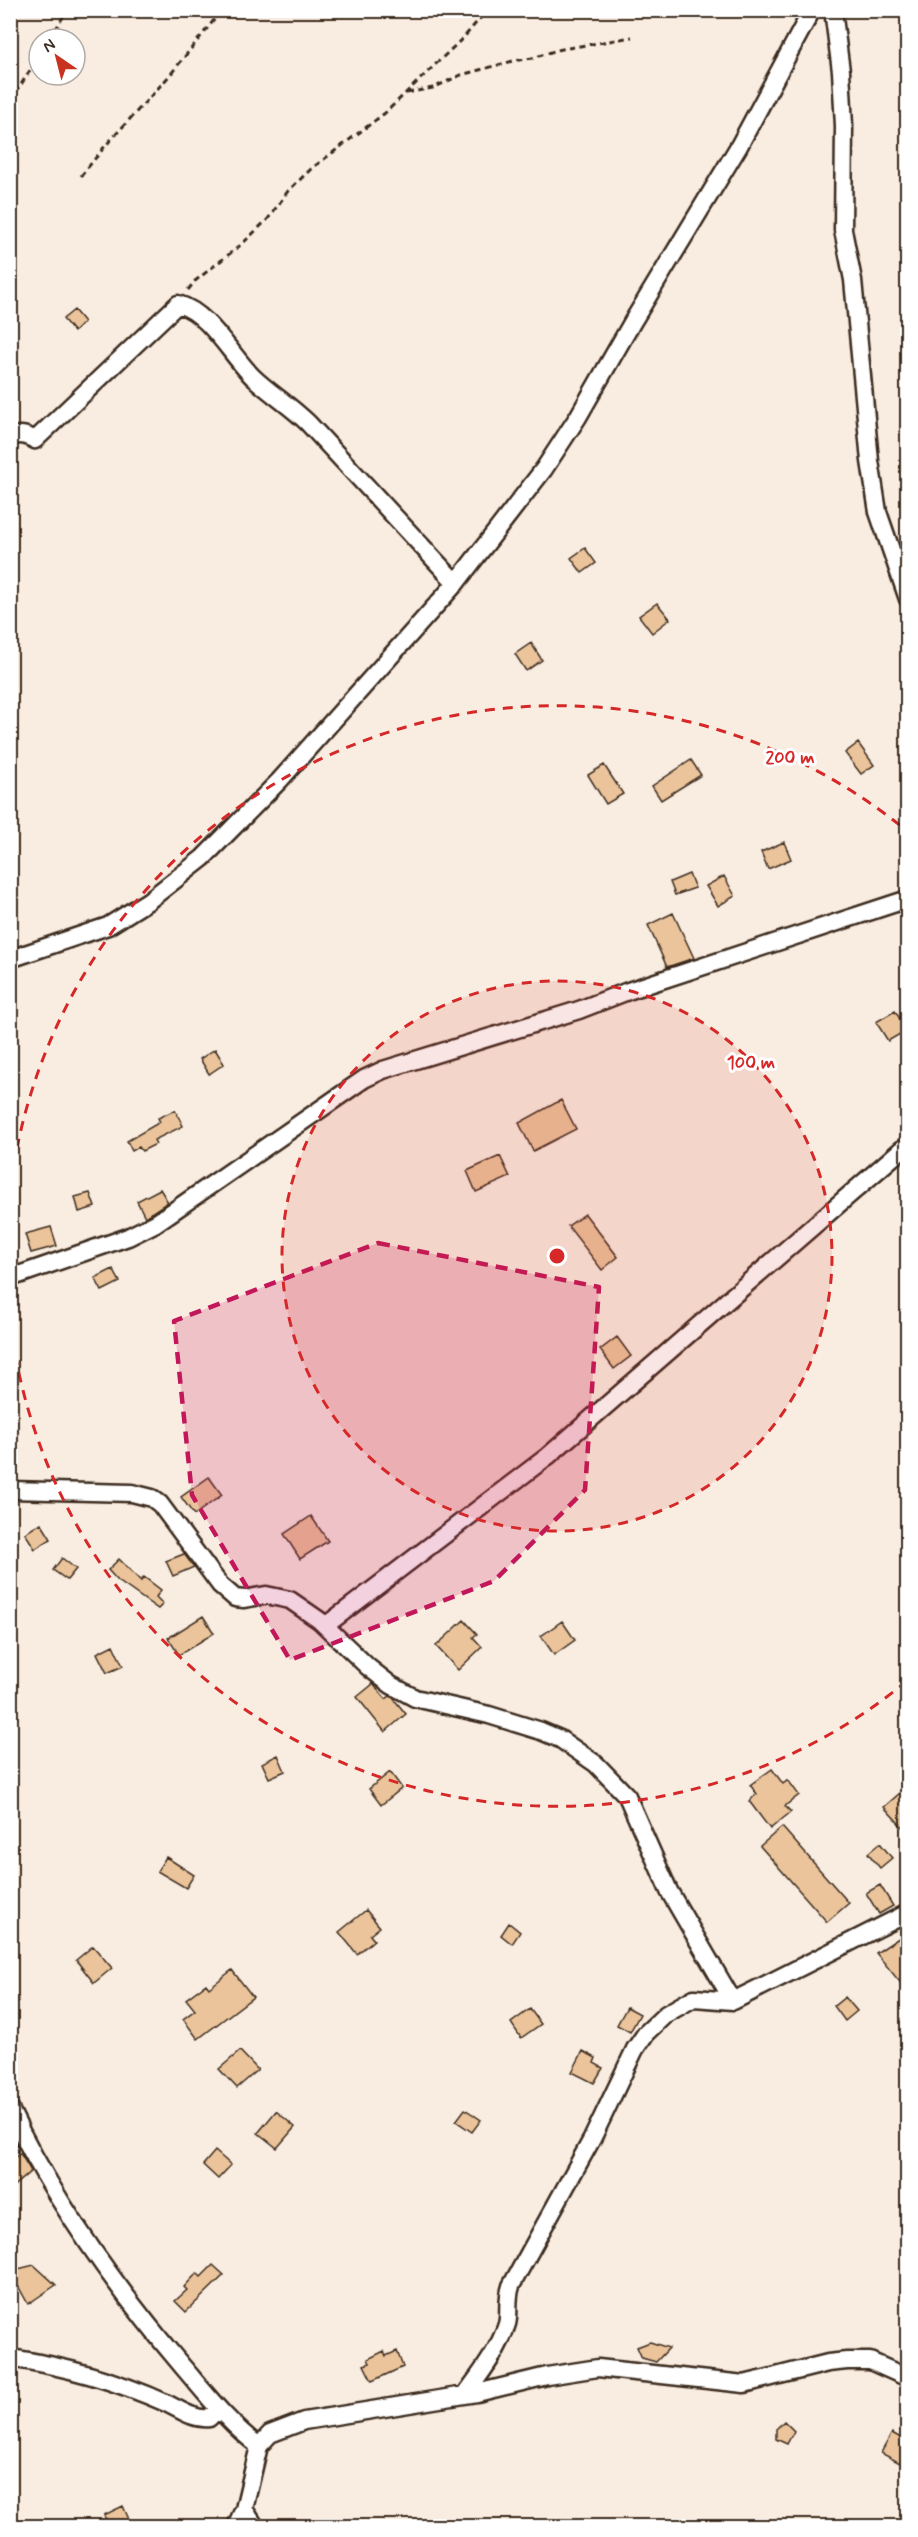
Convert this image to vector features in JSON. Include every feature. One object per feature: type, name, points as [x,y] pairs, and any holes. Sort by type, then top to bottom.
[{"type":"street","points":[[10,959],[108,926],[148,901],[203,858],[280,780],[456,583],[514,509],[573,426],[633,321],[740,146],[812,10]]},
{"type":"street","points":[[833,10],[841,71],[844,126],[843,230],[853,280],[870,461],[878,512],[908,599]]},
{"type":"street","points":[[10,438],[17,434],[27,435],[34,440],[178,304],[201,316],[244,369],[308,423],[456,583]]},
{"type":"street","points":[[10,1278],[128,1237],[156,1223],[364,1079],[383,1070],[579,1010],[628,991],[908,898]]},
{"type":"street","points":[[325,1626],[548,1456],[632,1385],[848,1193],[908,1144]]},
{"type":"street","points":[[10,1490],[132,1493],[152,1498],[160,1504],[228,1593],[235,1598],[244,1599],[266,1595],[290,1600],[325,1626],[368,1667],[392,1685],[415,1698],[489,1715],[541,1731],[580,1751],[627,1796],[669,1891],[734,2001]]},
{"type":"street","points":[[465,2395],[490,2360],[508,2322],[507,2297],[511,2286],[592,2139],[635,2049],[646,2033],[666,2014],[694,1998],[734,2001],[908,1913]]},
{"type":"street","points":[[10,2109],[84,2237],[131,2303],[219,2409],[242,2433],[259,2446]]},
{"type":"street","points":[[10,2358],[58,2366],[88,2374],[163,2402],[197,2418],[209,2418],[219,2409]]},
{"type":"street","points":[[236,2526],[244,2508],[259,2446],[270,2434],[304,2421],[465,2395],[547,2376],[598,2368],[744,2384],[828,2363],[870,2361],[908,2378]]},
{"type":"street","points":[[244,2508],[255,2526]]},
{"type":"path","points":[[57,27],[67,10]]},
{"type":"path","points":[[81,176],[170,75],[222,10]]},
{"type":"path","points":[[178,304],[195,281],[242,244],[268,219],[296,183],[311,169],[364,131],[405,94],[465,36],[487,10]]},
{"type":"path","points":[[405,94],[433,88],[461,75],[513,61],[533,58],[557,50],[632,37]]},
{"type":"path","points":[[10,102],[27,75]]},
{"type":"highlighted area","points":[[378,1243],[599,1287],[585,1490],[494,1581],[290,1660],[192,1495],[174,1321]]},
{"type":"building","points":[[74,310],[84,322],[74,332],[63,319]]},
{"type":"building","points":[[585,548],[596,563],[582,573],[571,558]]},
{"type":"building","points":[[657,603],[670,619],[652,633],[639,616]]},
{"type":"building","points":[[531,643],[542,660],[526,671],[515,654]]},
{"type":"building","points":[[858,743],[874,765],[861,774],[845,753]]},
{"type":"building","points":[[691,760],[701,775],[661,800],[652,786]]},
{"type":"building","points":[[604,765],[623,794],[606,804],[588,775]]},
{"type":"building","points":[[784,842],[791,859],[768,869],[761,852]]},
{"type":"building","points":[[689,874],[695,888],[675,895],[670,882]]},
{"type":"building","points":[[724,876],[735,896],[718,906],[706,886]]},
{"type":"building","points":[[673,913],[694,958],[667,967],[648,925]]},
{"type":"building","points":[[895,1011],[907,1030],[888,1041],[876,1022]]},
{"type":"building","points":[[215,1049],[224,1064],[209,1074],[200,1059]]},
{"type":"building","points":[[561,1100],[576,1129],[533,1151],[519,1123]]},
{"type":"building","points":[[175,1110],[183,1126],[154,1140],[156,1144],[142,1151],[139,1147],[132,1151],[127,1141],[160,1122],[158,1118]]},
{"type":"building","points":[[500,1156],[510,1177],[476,1192],[467,1171]]},
{"type":"building","points":[[160,1189],[168,1202],[145,1217],[137,1201]]},
{"type":"building","points":[[90,1193],[95,1207],[79,1212],[75,1197]]},
{"type":"building","points":[[585,1214],[618,1257],[602,1270],[568,1226]]},
{"type":"building","points":[[51,1227],[57,1246],[31,1253],[25,1234]]},
{"type":"building","points":[[113,1269],[120,1282],[102,1291],[95,1278]]},
{"type":"building","points":[[617,1337],[631,1356],[614,1369],[600,1350]]},
{"type":"building","points":[[209,1477],[222,1495],[194,1515],[181,1497]]},
{"type":"building","points":[[311,1516],[328,1541],[300,1559],[284,1534]]},
{"type":"building","points":[[41,1523],[51,1539],[35,1549],[25,1533]]},
{"type":"building","points":[[184,1554],[194,1567],[173,1576],[166,1561]]},
{"type":"building","points":[[62,1558],[76,1569],[67,1580],[53,1570]]},
{"type":"building","points":[[119,1559],[141,1581],[144,1577],[161,1590],[156,1597],[163,1604],[158,1609],[118,1581],[108,1570]]},
{"type":"building","points":[[203,1616],[214,1633],[179,1655],[168,1638]]},
{"type":"building","points":[[464,1620],[477,1634],[473,1637],[482,1647],[458,1670],[436,1646]]},
{"type":"building","points":[[562,1621],[575,1640],[554,1655],[541,1636]]},
{"type":"building","points":[[113,1645],[123,1666],[107,1673],[97,1653]]},
{"type":"building","points":[[373,1684],[386,1699],[390,1696],[393,1698],[406,1714],[385,1732],[357,1697]]},
{"type":"building","points":[[278,1755],[285,1771],[269,1778],[262,1763]]},
{"type":"building","points":[[772,1769],[783,1784],[788,1780],[799,1795],[785,1806],[791,1812],[770,1829],[749,1801],[757,1794],[750,1785]]},
{"type":"building","points":[[390,1772],[402,1788],[381,1805],[369,1789]]},
{"type":"building","points":[[908,1786],[908,1833],[884,1807]]},
{"type":"building","points":[[782,1827],[849,1903],[827,1922],[760,1846]]},
{"type":"building","points":[[880,1843],[892,1858],[880,1868],[868,1853]]},
{"type":"building","points":[[166,1857],[194,1875],[186,1888],[157,1871]]},
{"type":"building","points":[[880,1885],[893,1906],[879,1914],[866,1893]]},
{"type":"building","points":[[366,1910],[380,1927],[370,1935],[374,1940],[357,1954],[339,1932]]},
{"type":"building","points":[[509,1923],[520,1932],[512,1944],[501,1935]]},
{"type":"building","points":[[908,1932],[908,1992],[876,1953]]},
{"type":"building","points":[[93,1946],[112,1968],[94,1983],[76,1960]]},
{"type":"building","points":[[232,1970],[253,1997],[198,2039],[183,2019],[195,2010],[186,1999],[206,1984],[209,1988]]},
{"type":"building","points":[[845,1997],[857,2011],[845,2021],[834,2006]]},
{"type":"building","points":[[627,2007],[640,2014],[630,2032],[617,2025]]},
{"type":"building","points":[[530,2009],[541,2024],[521,2038],[511,2023]]},
{"type":"building","points":[[240,2051],[258,2070],[237,2088],[219,2069]]},
{"type":"building","points":[[583,2051],[596,2058],[594,2063],[603,2068],[594,2083],[572,2072]]},
{"type":"building","points":[[465,2109],[481,2120],[472,2132],[456,2121]]},
{"type":"building","points":[[276,2111],[295,2127],[277,2148],[258,2133]]},
{"type":"building","points":[[215,2151],[231,2165],[218,2179],[203,2165]]},
{"type":"building","points":[[20,2153],[31,2171],[10,2189],[10,2162]]},
{"type":"building","points":[[34,2265],[56,2285],[28,2304],[10,2271]]},
{"type":"building","points":[[213,2265],[224,2275],[186,2312],[175,2301],[187,2290],[184,2287],[197,2273],[201,2277]]},
{"type":"building","points":[[650,2342],[669,2348],[656,2362],[642,2358],[637,2347]]},
{"type":"building","points":[[384,2351],[386,2356],[397,2351],[403,2367],[372,2381],[364,2365],[370,2363],[368,2359]]},
{"type":"building","points":[[784,2421],[794,2431],[787,2444],[776,2439],[776,2429]]},
{"type":"building","points":[[892,2433],[908,2442],[908,2449],[900,2463],[881,2453]]},
{"type":"building","points":[[123,2506],[132,2526],[109,2526],[104,2515]]}]
